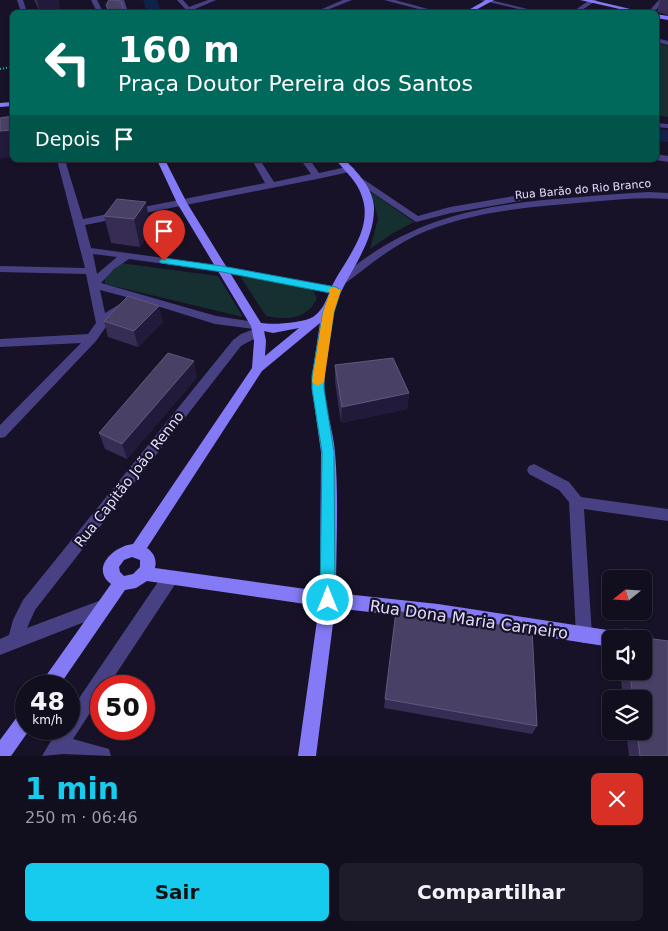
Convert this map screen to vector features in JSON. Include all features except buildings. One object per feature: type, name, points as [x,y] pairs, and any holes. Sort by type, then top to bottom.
[{"type":"main road","points":[[471,10],[487,0]]},
{"type":"main road","points":[[583,0],[631,10]]},
{"type":"main road","points":[[162,162],[182,203],[258,329],[260,341],[258,368]]},
{"type":"main road","points":[[307,756],[328,600],[328,452],[318,389],[318,376],[328,312],[337,287],[362,243],[368,224],[369,205],[360,180],[342,162]]},
{"type":"main road","points":[[137,550],[258,368],[328,312]]},
{"type":"main road","points":[[258,329],[285,328],[316,320]]},
{"type":"main road","points":[[131,550],[137,550],[149,559],[148,569],[145,574],[134,582],[121,583],[112,576],[111,565],[119,555],[131,550]]},
{"type":"main road","name":"Rua Dona Maria Carneiro","points":[[145,574],[328,600],[438,612],[602,637]]},
{"type":"main road","points":[[57,675],[121,583]]},
{"type":"main road","points":[[0,756],[15,734]]},
{"type":"street","points":[[180,0],[188,10],[214,0]]},
{"type":"street","points":[[323,10],[349,0]]},
{"type":"street","points":[[388,0],[428,10]]},
{"type":"street","points":[[487,0],[529,10]]},
{"type":"street","points":[[653,10],[662,0]]},
{"type":"street","points":[[578,10],[593,1]]},
{"type":"street","points":[[402,9],[408,5]]},
{"type":"street","points":[[62,162],[87,250],[101,321]]},
{"type":"street","points":[[257,162],[271,185]]},
{"type":"street","points":[[306,162],[317,176]]},
{"type":"street","points":[[78,223],[351,169]]},
{"type":"street","name":"Rua Barão do Rio Branco","points":[[360,180],[413,218],[419,219],[496,201],[630,189],[668,190]]},
{"type":"street","name":"Rua Barão do Rio Branco","points":[[337,287],[383,250],[411,234],[440,222],[533,204],[633,195],[668,196]]},
{"type":"street","points":[[87,250],[337,287]]},
{"type":"street","points":[[94,285],[110,267],[126,256]]},
{"type":"street","points":[[0,269],[91,272]]},
{"type":"street","points":[[94,285],[215,320],[258,329]]},
{"type":"street","points":[[0,433],[92,338],[101,321],[115,310],[138,298]]},
{"type":"street","name":"Rua Capitão João Renno","points":[[16,641],[20,620],[29,605],[237,343],[258,329]]},
{"type":"street","points":[[0,343],[92,338]]},
{"type":"street","points":[[534,470],[561,484],[574,495],[584,635]]},
{"type":"street","points":[[576,502],[668,515]]},
{"type":"street","points":[[102,756],[55,750],[170,578]]},
{"type":"street","points":[[0,647],[104,607]]},
{"type":"green space","points":[[659,44],[668,46],[668,117],[659,116]]},
{"type":"green space","points":[[371,192],[414,222],[393,233],[370,249],[378,219]]},
{"type":"green space","points":[[120,263],[218,276],[243,317],[105,284],[105,273]]},
{"type":"green space","points":[[240,276],[311,288],[317,298],[308,311],[296,317],[266,316]]},
{"type":"waterway","points":[[150,0],[153,10]]},
{"type":"waterway","points":[[659,135],[668,136]]},
{"type":"slow traffic","points":[[318,382],[328,312],[336,290],[333,290]]},
{"type":"route","points":[[164,261],[222,269],[336,290],[328,312],[318,376],[318,389],[328,452],[328,600]]}]
